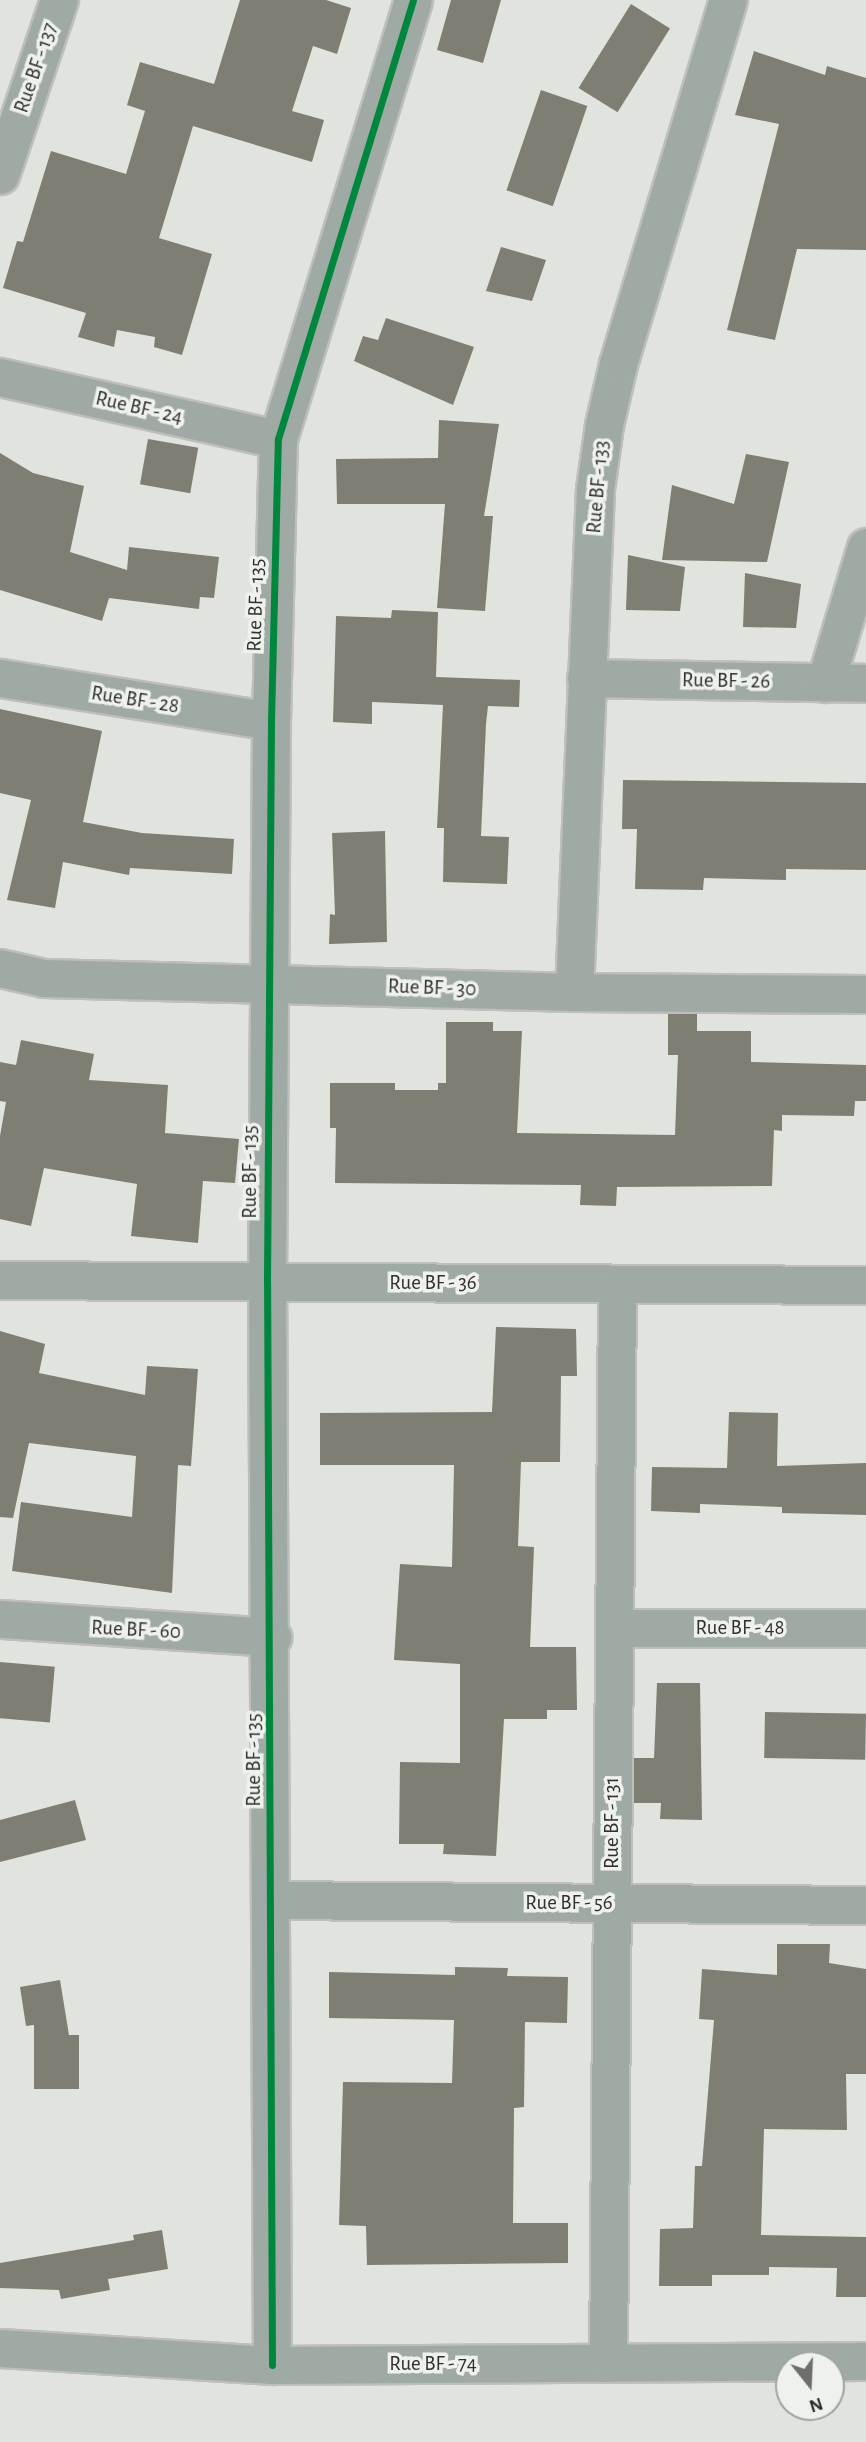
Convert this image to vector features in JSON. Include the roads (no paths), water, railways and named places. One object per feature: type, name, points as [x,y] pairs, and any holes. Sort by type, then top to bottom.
[{"type":"street","name":"Rue BF - 137","points":[[0,175],[59,0]]},
{"type":"street","name":"Rue BF - 135","points":[[272,2365],[272,1637],[267,1282],[271,722],[278,439],[413,0]]},
{"type":"street","name":"Rue BF - 133","points":[[574,992],[595,489],[604,425],[618,364],[727,0]]},
{"type":"street","name":"Rue BF - 24","points":[[0,377],[278,439]]},
{"type":"street","points":[[825,683],[866,547]]},
{"type":"street","name":"Rue BF - 28","points":[[0,678],[271,722]]},
{"type":"street","name":"Rue BF - 26","points":[[586,678],[866,683]]},
{"type":"street","name":"Rue BF - 30","points":[[0,968],[44,978],[574,992],[866,994]]},
{"type":"street","name":"Rue BF - 36","points":[[0,1280],[866,1285]]},
{"type":"street","name":"Rue BF - 131","points":[[608,2363],[617,1284]]},
{"type":"street","name":"Rue BF - 60","points":[[0,1619],[272,1637]]},
{"type":"street","name":"Rue BF - 48","points":[[614,1628],[866,1628]]},
{"type":"street","name":"Rue BF - 56","points":[[272,1900],[866,1905]]},
{"type":"street","name":"Rue BF - 74","points":[[0,2348],[272,2365],[866,2361]]}]
